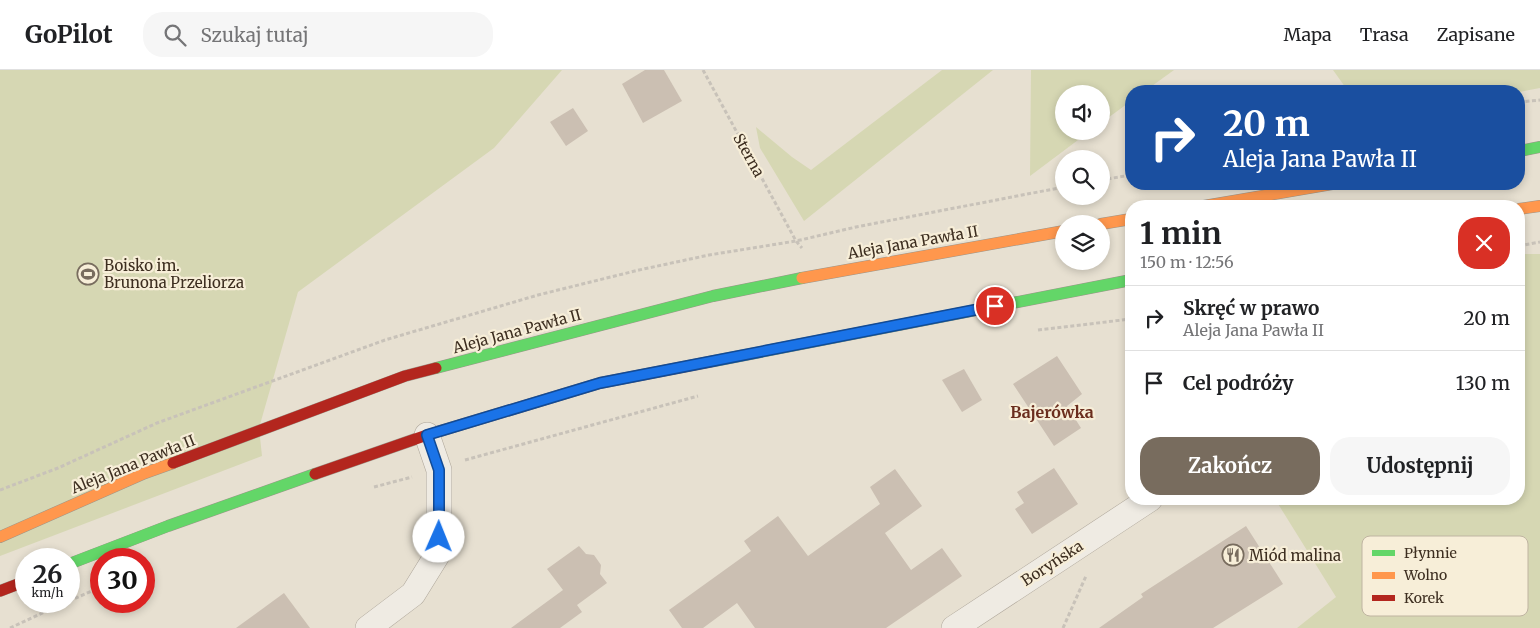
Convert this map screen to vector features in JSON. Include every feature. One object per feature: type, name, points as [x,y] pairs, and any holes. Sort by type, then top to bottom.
[{"type":"street","points":[[1525,150],[1540,147]]},
{"type":"street","points":[[1239,200],[1297,190]]},
{"type":"street","points":[[1525,208],[1540,206]]},
{"type":"street","points":[[1110,222],[1125,220]]},
{"type":"street","name":"Aleja Jana Pawła II","points":[[0,537],[145,473],[405,376],[713,296],[810,276],[1055,233]]},
{"type":"street","points":[[80,560],[168,526],[427,435],[600,383],[1125,281]]},
{"type":"street","points":[[368,628],[413,594],[439,552],[439,470],[427,435]]},
{"type":"street","name":"Boryńska","points":[[954,628],[1141,505]]},
{"type":"street","points":[[0,591],[15,585]]},
{"type":"path","name":"Sterna","points":[[703,70],[796,241],[856,227],[1055,189]]},
{"type":"path","points":[[1525,101],[1540,100]]},
{"type":"path","points":[[1110,178],[1125,176]]},
{"type":"path","points":[[1525,245],[1540,242]]},
{"type":"path","points":[[1032,331],[1125,320]]},
{"type":"path","points":[[373,488],[439,470],[450,464],[701,395]]},
{"type":"path","points":[[1063,628],[1090,568]]},
{"type":"path","points":[[10,628],[42,613]]},
{"type":"green space","points":[[0,70],[562,70],[494,148],[298,292],[259,428],[262,456],[21,548],[15,548],[15,550],[0,556]]},
{"type":"green space","points":[[942,70],[993,70],[804,221],[760,148],[756,127],[811,170]]},
{"type":"green space","points":[[1031,70],[1174,70],[1153,85],[1125,85],[1125,105],[1110,116],[1110,85],[1055,85],[1055,140],[1078,140],[1065,150],[1055,150],[1055,157],[1030,176]]},
{"type":"green space","points":[[1333,70],[1540,70],[1540,88],[1525,91],[1525,85],[1344,85]]},
{"type":"green space","points":[[1525,254],[1540,254],[1540,628],[1297,628],[1336,597],[1279,505],[1525,505]]},
{"type":"building","points":[[645,70],[664,70],[682,101],[643,123],[622,84]]},
{"type":"building","points":[[573,108],[588,131],[566,146],[550,122]]},
{"type":"building","points":[[1057,356],[1082,394],[1067,406],[1081,428],[1054,446],[1013,384]]},
{"type":"building","points":[[964,369],[982,400],[962,412],[942,380]]},
{"type":"building","points":[[1054,468],[1078,504],[1032,534],[1015,509],[1024,503],[1017,492]]},
{"type":"building","points":[[895,469],[922,506],[885,533],[911,570],[942,548],[962,576],[886,628],[755,628],[737,603],[703,628],[682,628],[669,610],[751,551],[744,541],[778,516],[808,556],[880,504],[870,487]]},
{"type":"building","name":"Miód malina","points":[[1246,526],[1283,584],[1213,628],[1099,628],[1143,597],[1141,594]]},
{"type":"building","points":[[579,546],[586,554],[594,555],[601,565],[600,574],[607,583],[577,605],[582,612],[560,628],[511,628],[563,590],[547,569]]},
{"type":"building","points":[[284,593],[310,628],[236,628]]},
{"type":"traffic: fast","points":[[1525,150],[1540,147]]},
{"type":"traffic: fast","points":[[436,368],[713,296],[802,278]]},
{"type":"traffic: fast","points":[[714,361],[1125,281]]},
{"type":"traffic: fast","points":[[80,560],[168,526],[315,474]]},
{"type":"traffic: slow","points":[[1239,200],[1297,190]]},
{"type":"traffic: slow","points":[[1525,208],[1540,206]]},
{"type":"traffic: slow","points":[[1110,222],[1125,220]]},
{"type":"traffic: slow","points":[[802,278],[1055,233]]},
{"type":"traffic: slow","points":[[0,537],[145,473],[173,463]]},
{"type":"traffic: jam","points":[[315,474],[427,435],[600,383],[714,361]]},
{"type":"traffic: jam","points":[[173,463],[405,376],[436,368]]},
{"type":"traffic: jam","points":[[0,591],[15,585]]},
{"type":"place","name":"Boisko im. Brunona Przeliorza","points":[[88,274]]},
{"type":"place","name":"Miód malina","points":[[1233,555]]},
{"type":"district","name":"Bajerówka","points":[[1052,412]]},
{"type":"route","points":[[439,537],[439,470],[427,435],[600,383],[995,306]]}]
